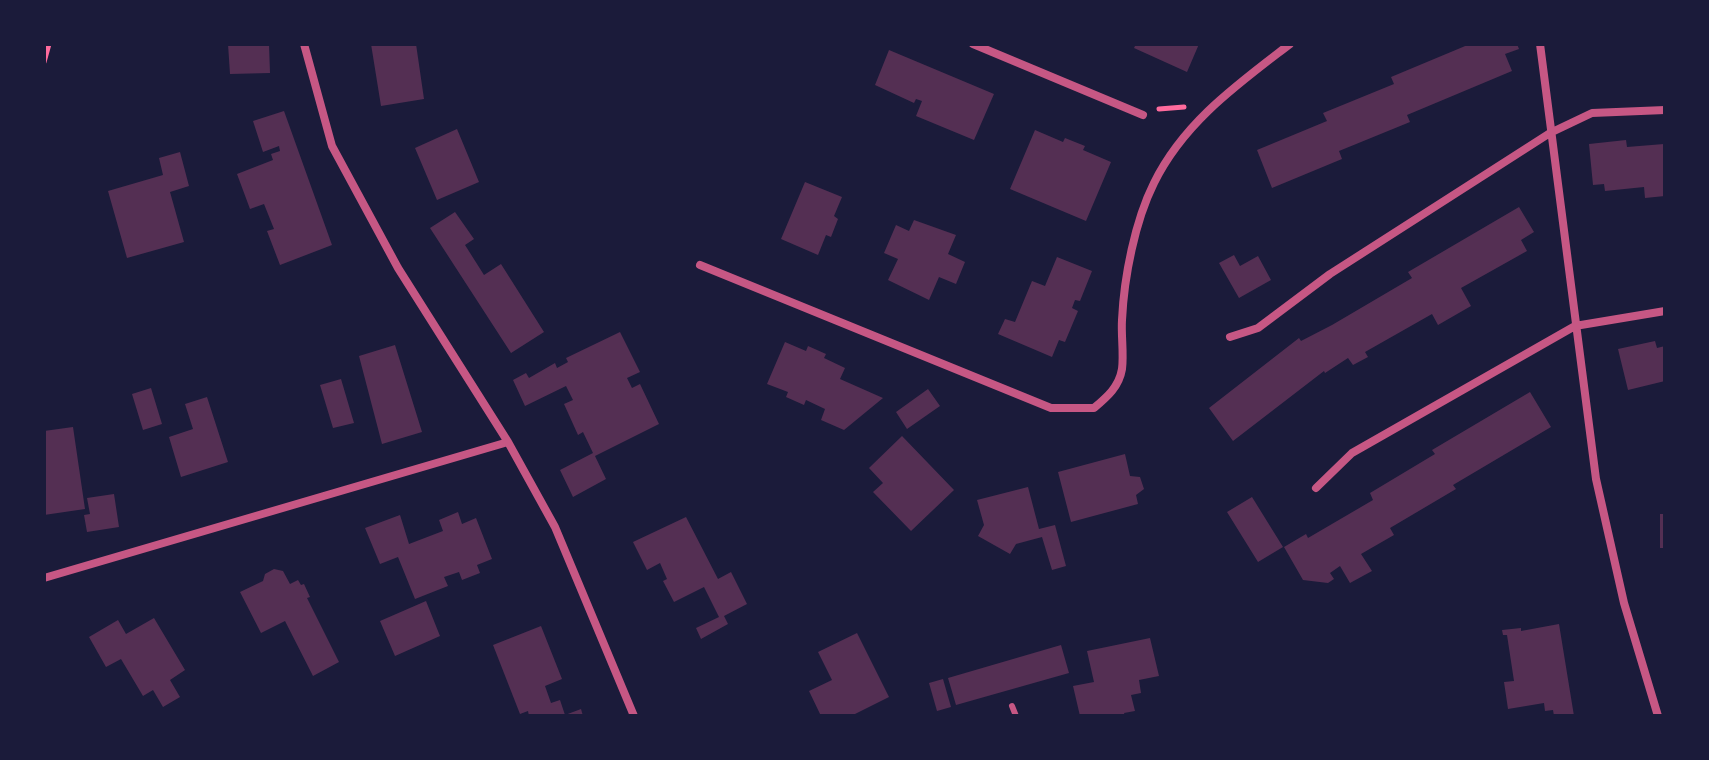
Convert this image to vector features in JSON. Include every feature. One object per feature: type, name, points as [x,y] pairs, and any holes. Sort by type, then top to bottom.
[{"type":"street","points":[[304,44],[332,146],[398,268],[508,442],[555,527],[634,716]]},
{"type":"street","points":[[973,44],[1143,115]]},
{"type":"street","points":[[700,265],[1051,408],[1094,408],[1114,390],[1122,370],[1122,319],[1129,256],[1153,184],[1184,135],[1208,110],[1290,44]]},
{"type":"street","points":[[1540,44],[1596,479],[1624,603],[1658,716]]},
{"type":"street","points":[[1230,337],[1258,328],[1330,274],[1550,133],[1592,113],[1665,110]]},
{"type":"street","points":[[1316,488],[1352,453],[1575,326],[1665,311]]},
{"type":"street","points":[[44,578],[508,442]]},
{"type":"lane","points":[[1012,706],[1016,716]]},
{"type":"path","points":[[44,62],[49,44]]},
{"type":"path","points":[[1143,115],[1195,104],[1202,104],[1208,110]]},
{"type":"building","points":[[228,44],[269,44],[270,73],[230,74]]},
{"type":"building","points":[[371,44],[416,44],[424,99],[381,106]]},
{"type":"building","points":[[1136,44],[1199,44],[1187,72],[1134,48]]},
{"type":"building","points":[[1470,44],[1517,44],[1519,49],[1505,54],[1512,71],[1407,115],[1410,122],[1339,151],[1342,159],[1272,188],[1257,150],[1327,121],[1323,113],[1394,84],[1391,77]]},
{"type":"building","points":[[889,50],[994,94],[974,140],[916,116],[922,101],[916,99],[914,103],[875,85]]},
{"type":"building","points":[[284,111],[332,245],[280,265],[267,231],[274,229],[264,204],[250,209],[237,174],[273,160],[271,154],[280,151],[279,146],[263,152],[253,121]]},
{"type":"building","points":[[457,129],[479,182],[437,200],[415,148]]},
{"type":"building","points":[[1035,130],[1063,142],[1065,138],[1085,146],[1083,150],[1111,162],[1086,221],[1010,189]]},
{"type":"building","points":[[1626,140],[1627,147],[1664,144],[1665,196],[1645,198],[1644,187],[1605,191],[1604,184],[1593,185],[1589,144]]},
{"type":"building","points":[[180,152],[189,186],[170,192],[184,242],[127,258],[108,191],[163,175],[159,158]]},
{"type":"building","points":[[805,182],[842,197],[834,216],[838,219],[831,237],[826,235],[818,255],[781,239]]},
{"type":"building","points":[[1519,207],[1534,232],[1521,240],[1527,251],[1461,288],[1471,306],[1438,325],[1432,314],[1365,352],[1368,357],[1353,365],[1348,358],[1324,371],[1233,441],[1209,408],[1299,338],[1301,341],[1332,325],[1412,278],[1408,272]]},
{"type":"building","points":[[455,212],[474,239],[465,245],[484,275],[501,264],[544,332],[511,353],[430,228]]},
{"type":"building","points":[[914,220],[956,235],[948,254],[965,262],[956,284],[939,277],[929,300],[888,280],[898,259],[884,253],[896,225],[909,231]]},
{"type":"building","points":[[1234,255],[1240,266],[1258,256],[1271,280],[1239,298],[1219,263]]},
{"type":"building","points":[[1057,257],[1092,271],[1080,301],[1075,300],[1072,308],[1078,311],[1065,342],[1059,340],[1052,357],[998,334],[1005,319],[1015,322],[1032,281],[1045,286]]},
{"type":"building","points":[[620,332],[640,372],[627,378],[632,388],[640,384],[659,424],[595,456],[606,479],[573,497],[560,470],[593,453],[583,432],[578,435],[564,404],[573,400],[566,386],[525,406],[513,380],[526,373],[529,378],[555,363],[557,368],[568,362],[566,358]]},
{"type":"building","points":[[1655,341],[1657,348],[1665,346],[1665,381],[1628,390],[1618,349]]},
{"type":"building","points":[[785,342],[806,351],[808,346],[826,354],[824,358],[845,368],[840,379],[883,398],[844,430],[821,420],[825,409],[806,400],[804,405],[786,397],[788,392],[767,384]]},
{"type":"building","points":[[395,345],[422,432],[382,444],[359,356]]},
{"type":"building","points":[[341,379],[354,423],[333,428],[320,385]]},
{"type":"building","points":[[151,388],[162,424],[143,430],[132,394]]},
{"type":"building","points":[[928,389],[940,406],[907,429],[896,412]]},
{"type":"building","points":[[1530,392],[1551,427],[1453,485],[1456,489],[1390,528],[1394,535],[1361,554],[1372,571],[1350,583],[1340,566],[1330,573],[1334,579],[1328,583],[1303,580],[1284,547],[1306,534],[1308,538],[1373,500],[1370,493],[1435,454],[1432,450]]},
{"type":"building","points":[[207,397],[228,462],[181,477],[169,437],[193,429],[185,404]]},
{"type":"building","points":[[73,427],[85,509],[44,515],[44,431]]},
{"type":"building","points":[[902,436],[954,490],[911,531],[873,492],[883,483],[869,468]]},
{"type":"building","points":[[1125,454],[1130,476],[1140,477],[1144,489],[1136,495],[1138,504],[1071,522],[1058,472]]},
{"type":"building","points":[[1028,487],[1039,529],[1055,525],[1066,566],[1052,570],[1042,537],[1016,544],[1010,554],[978,536],[984,525],[977,500]]},
{"type":"building","points":[[114,494],[119,527],[87,532],[84,515],[90,514],[87,498]]},
{"type":"building","points":[[1252,497],[1283,547],[1258,562],[1227,512]]},
{"type":"building","points":[[458,512],[462,524],[476,518],[492,559],[477,565],[480,573],[462,580],[459,572],[444,577],[448,586],[415,599],[398,557],[380,564],[365,528],[400,515],[409,544],[443,531],[439,520]]},
{"type":"building","points":[[1660,514],[1665,514],[1665,548],[1660,548]]},
{"type":"building","points":[[686,517],[718,579],[731,572],[747,604],[724,616],[728,624],[701,639],[696,628],[719,617],[704,587],[674,602],[663,581],[667,579],[660,563],[647,570],[633,542]]},
{"type":"building","points":[[274,569],[283,571],[290,584],[298,580],[301,585],[304,584],[310,597],[307,598],[339,662],[313,676],[285,621],[261,633],[240,592],[263,581],[265,574]]},
{"type":"building","points":[[426,601],[440,636],[395,656],[380,621]]},
{"type":"building","points":[[154,618],[185,670],[170,680],[180,697],[163,707],[153,690],[143,696],[121,659],[106,667],[89,637],[118,620],[126,634]]},
{"type":"building","points":[[1559,624],[1574,716],[1554,716],[1553,710],[1545,711],[1544,703],[1508,709],[1504,682],[1514,681],[1507,635],[1503,635],[1502,630],[1521,628],[1521,631]]},
{"type":"building","points":[[541,626],[562,679],[545,686],[551,703],[560,700],[565,715],[581,709],[583,716],[529,716],[528,711],[520,714],[493,645]]},
{"type":"building","points":[[857,633],[889,697],[851,716],[821,716],[809,691],[832,680],[818,652]]},
{"type":"building","points":[[1150,638],[1159,676],[1139,680],[1141,693],[1131,695],[1135,711],[1124,713],[1125,716],[1080,716],[1073,686],[1094,682],[1087,651]]},
{"type":"building","points":[[1061,645],[1069,673],[956,705],[948,678]]},
{"type":"building","points":[[943,679],[951,707],[937,711],[929,683]]}]
